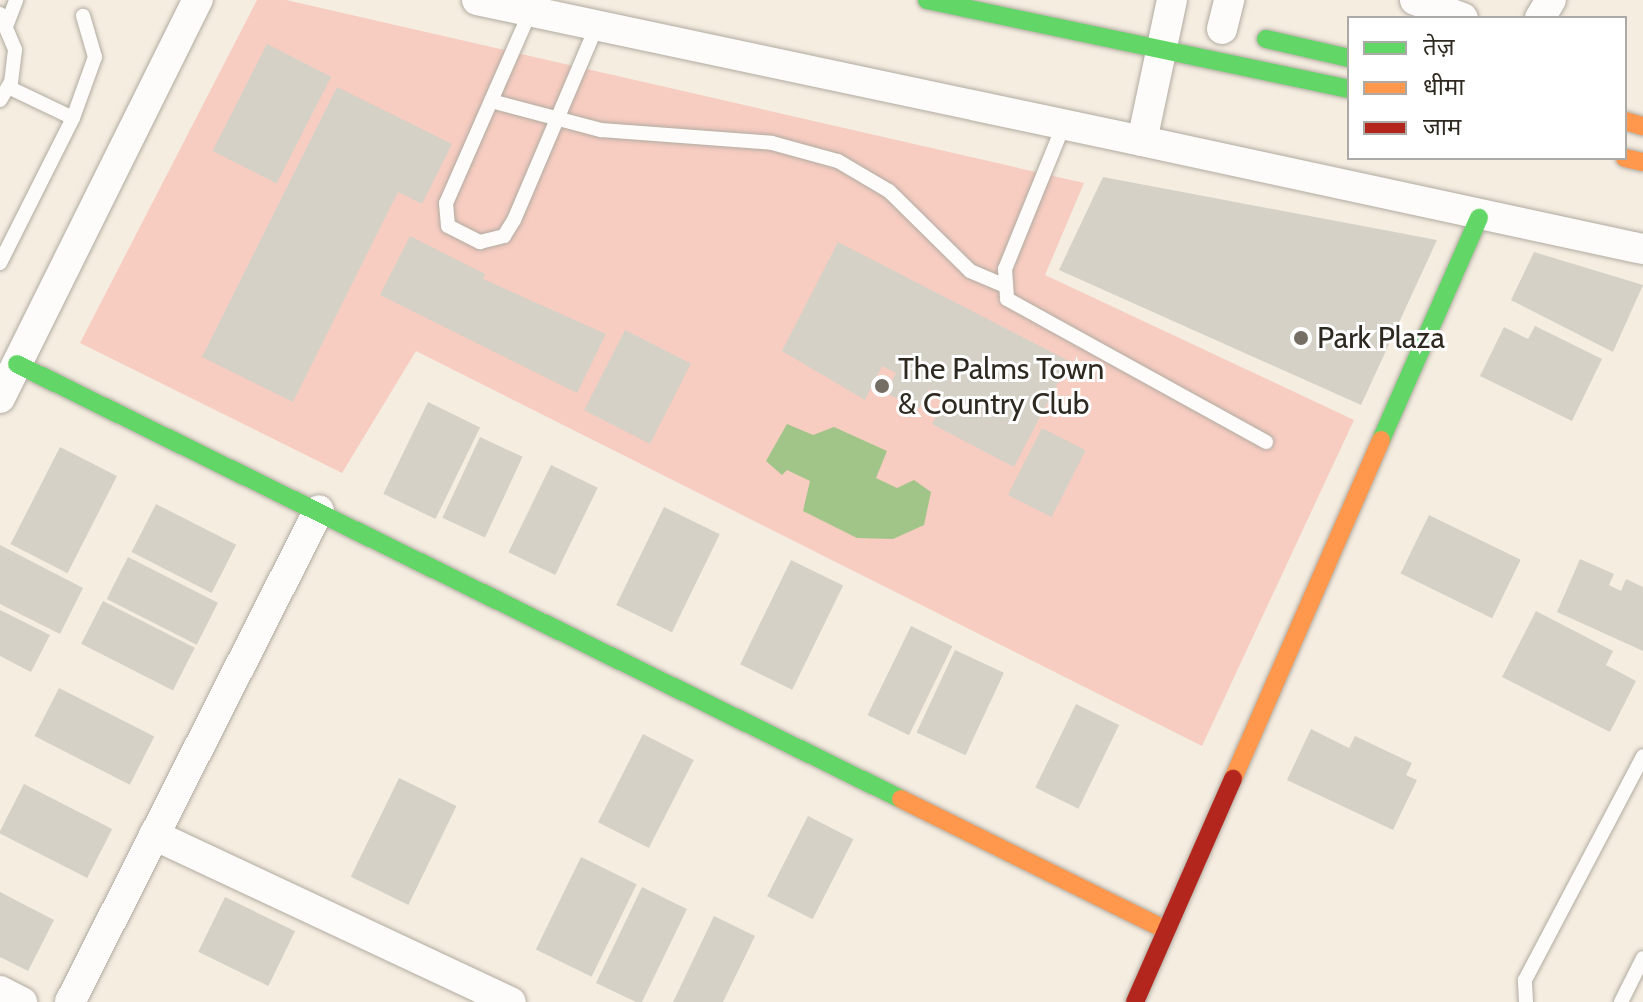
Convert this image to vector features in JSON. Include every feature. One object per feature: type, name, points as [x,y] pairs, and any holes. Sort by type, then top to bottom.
[{"type":"street","points":[[0,398],[198,0]]},
{"type":"street","points":[[477,0],[596,28],[1064,124],[1479,218],[1643,249]]},
{"type":"street","points":[[927,0],[1162,45],[1230,38],[1347,58]]},
{"type":"street","points":[[1142,141],[1172,0]]},
{"type":"street","points":[[1229,0],[1230,38]]},
{"type":"street","points":[[1415,0],[1458,16]]},
{"type":"street","points":[[1230,38],[1347,88]]},
{"type":"street","points":[[1135,1002],[1479,218]]},
{"type":"street","points":[[17,364],[319,510],[1166,930]]},
{"type":"street","points":[[70,1002],[319,510]]},
{"type":"street","points":[[154,835],[507,1001]]},
{"type":"street","points":[[0,991],[22,1002]]},
{"type":"lane","points":[[16,0],[3,19],[15,50],[4,93],[73,118]]},
{"type":"lane","points":[[530,12],[446,203],[448,226],[457,235],[493,243],[504,236],[596,28]]},
{"type":"lane","points":[[0,263],[73,118],[95,57],[83,16]]},
{"type":"lane","points":[[491,101],[556,121],[772,143],[838,161],[889,191],[970,271],[1001,284],[1022,313],[1266,442]]},
{"type":"lane","points":[[1001,284],[1064,124]]},
{"type":"lane","points":[[1526,1002],[1525,980],[1643,756]]},
{"type":"lane","points":[[1621,1002],[1643,958]]},
{"type":"shaded area","name":"The Palms Town & Country Club","points":[[257,0],[286,0],[1084,183],[1045,275],[1354,420],[1202,746],[416,351],[342,473],[80,343]]},
{"type":"shaded area","points":[[787,424],[813,435],[834,427],[887,451],[876,478],[897,488],[914,480],[931,492],[924,525],[893,539],[857,538],[803,511],[810,481],[787,470],[782,475],[766,461]]},
{"type":"building","points":[[267,44],[331,77],[277,184],[213,151]]},
{"type":"building","points":[[337,87],[452,144],[422,204],[398,192],[293,402],[202,357]]},
{"type":"building","name":"Park Plaza","points":[[1103,177],[1437,240],[1361,405],[1059,270]]},
{"type":"building","points":[[410,236],[485,274],[483,279],[606,334],[577,393],[380,295]]},
{"type":"building","points":[[838,242],[1069,361],[1014,467],[932,424],[946,399],[929,389],[919,409],[886,393],[896,373],[882,366],[865,400],[782,351]]},
{"type":"building","points":[[1534,252],[1643,285],[1613,352],[1511,300]]},
{"type":"building","points":[[1535,326],[1602,359],[1572,421],[1480,376],[1504,327],[1528,339]]},
{"type":"building","points":[[625,330],[691,364],[650,444],[584,410]]},
{"type":"building","points":[[428,402],[480,427],[435,519],[383,494]]},
{"type":"building","points":[[1042,428],[1086,450],[1052,517],[1008,495]]},
{"type":"building","points":[[480,437],[523,457],[485,538],[442,518]]},
{"type":"building","points":[[60,447],[117,476],[68,573],[11,544]]},
{"type":"building","points":[[551,465],[598,488],[555,575],[508,552]]},
{"type":"building","points":[[156,504],[236,545],[212,593],[131,552]]},
{"type":"building","points":[[664,507],[720,534],[672,632],[616,605]]},
{"type":"building","points":[[1429,515],[1521,560],[1492,618],[1401,573]]},
{"type":"building","points":[[0,545],[83,588],[60,634],[0,604]]},
{"type":"building","points":[[128,557],[218,603],[197,645],[107,599]]},
{"type":"building","points":[[1580,559],[1614,574],[1609,585],[1621,591],[1626,579],[1643,587],[1643,651],[1557,612]]},
{"type":"building","points":[[791,560],[843,585],[792,690],[740,664]]},
{"type":"building","points":[[103,601],[195,648],[173,691],[81,644]]},
{"type":"building","points":[[0,610],[50,635],[31,672],[0,656]]},
{"type":"building","points":[[1536,611],[1613,651],[1606,665],[1636,681],[1610,732],[1502,677]]},
{"type":"building","points":[[911,626],[952,646],[909,735],[868,715]]},
{"type":"building","points":[[955,650],[1004,673],[965,755],[917,732]]},
{"type":"building","points":[[59,688],[154,737],[130,785],[34,736]]},
{"type":"building","points":[[1076,704],[1119,725],[1078,809],[1035,788]]},
{"type":"building","points":[[1311,729],[1349,748],[1355,736],[1412,763],[1406,775],[1417,780],[1393,830],[1287,780]]},
{"type":"building","points":[[643,734],[694,760],[649,848],[598,822]]},
{"type":"building","points":[[399,778],[457,806],[408,905],[351,877]]},
{"type":"building","points":[[24,784],[112,829],[87,878],[0,833]]},
{"type":"building","points":[[808,816],[853,839],[813,919],[767,896]]},
{"type":"building","points":[[581,857],[637,884],[592,977],[536,950]]},
{"type":"building","points":[[642,887],[687,909],[642,1002],[636,1002],[596,983]]},
{"type":"building","points":[[0,892],[54,920],[28,971],[0,957]]},
{"type":"building","points":[[225,897],[295,931],[268,986],[198,952]]},
{"type":"building","points":[[714,916],[755,936],[723,1002],[673,1002]]},
{"type":"traffic: fast","points":[[927,0],[1347,89]]},
{"type":"traffic: fast","points":[[1266,39],[1347,58]]},
{"type":"traffic: fast","points":[[1381,440],[1479,218]]},
{"type":"traffic: fast","points":[[17,364],[901,799]]},
{"type":"traffic: slow","points":[[1627,122],[1643,126]]},
{"type":"traffic: slow","points":[[1627,158],[1643,162]]},
{"type":"traffic: slow","points":[[1233,779],[1381,440]]},
{"type":"traffic: slow","points":[[901,799],[1166,930]]},
{"type":"traffic: jam","points":[[1135,1002],[1233,779]]},
{"type":"place","name":"Park Plaza","points":[[1301,338]]},
{"type":"place","name":"The Palms Town & Country Club","points":[[882,386]]}]
